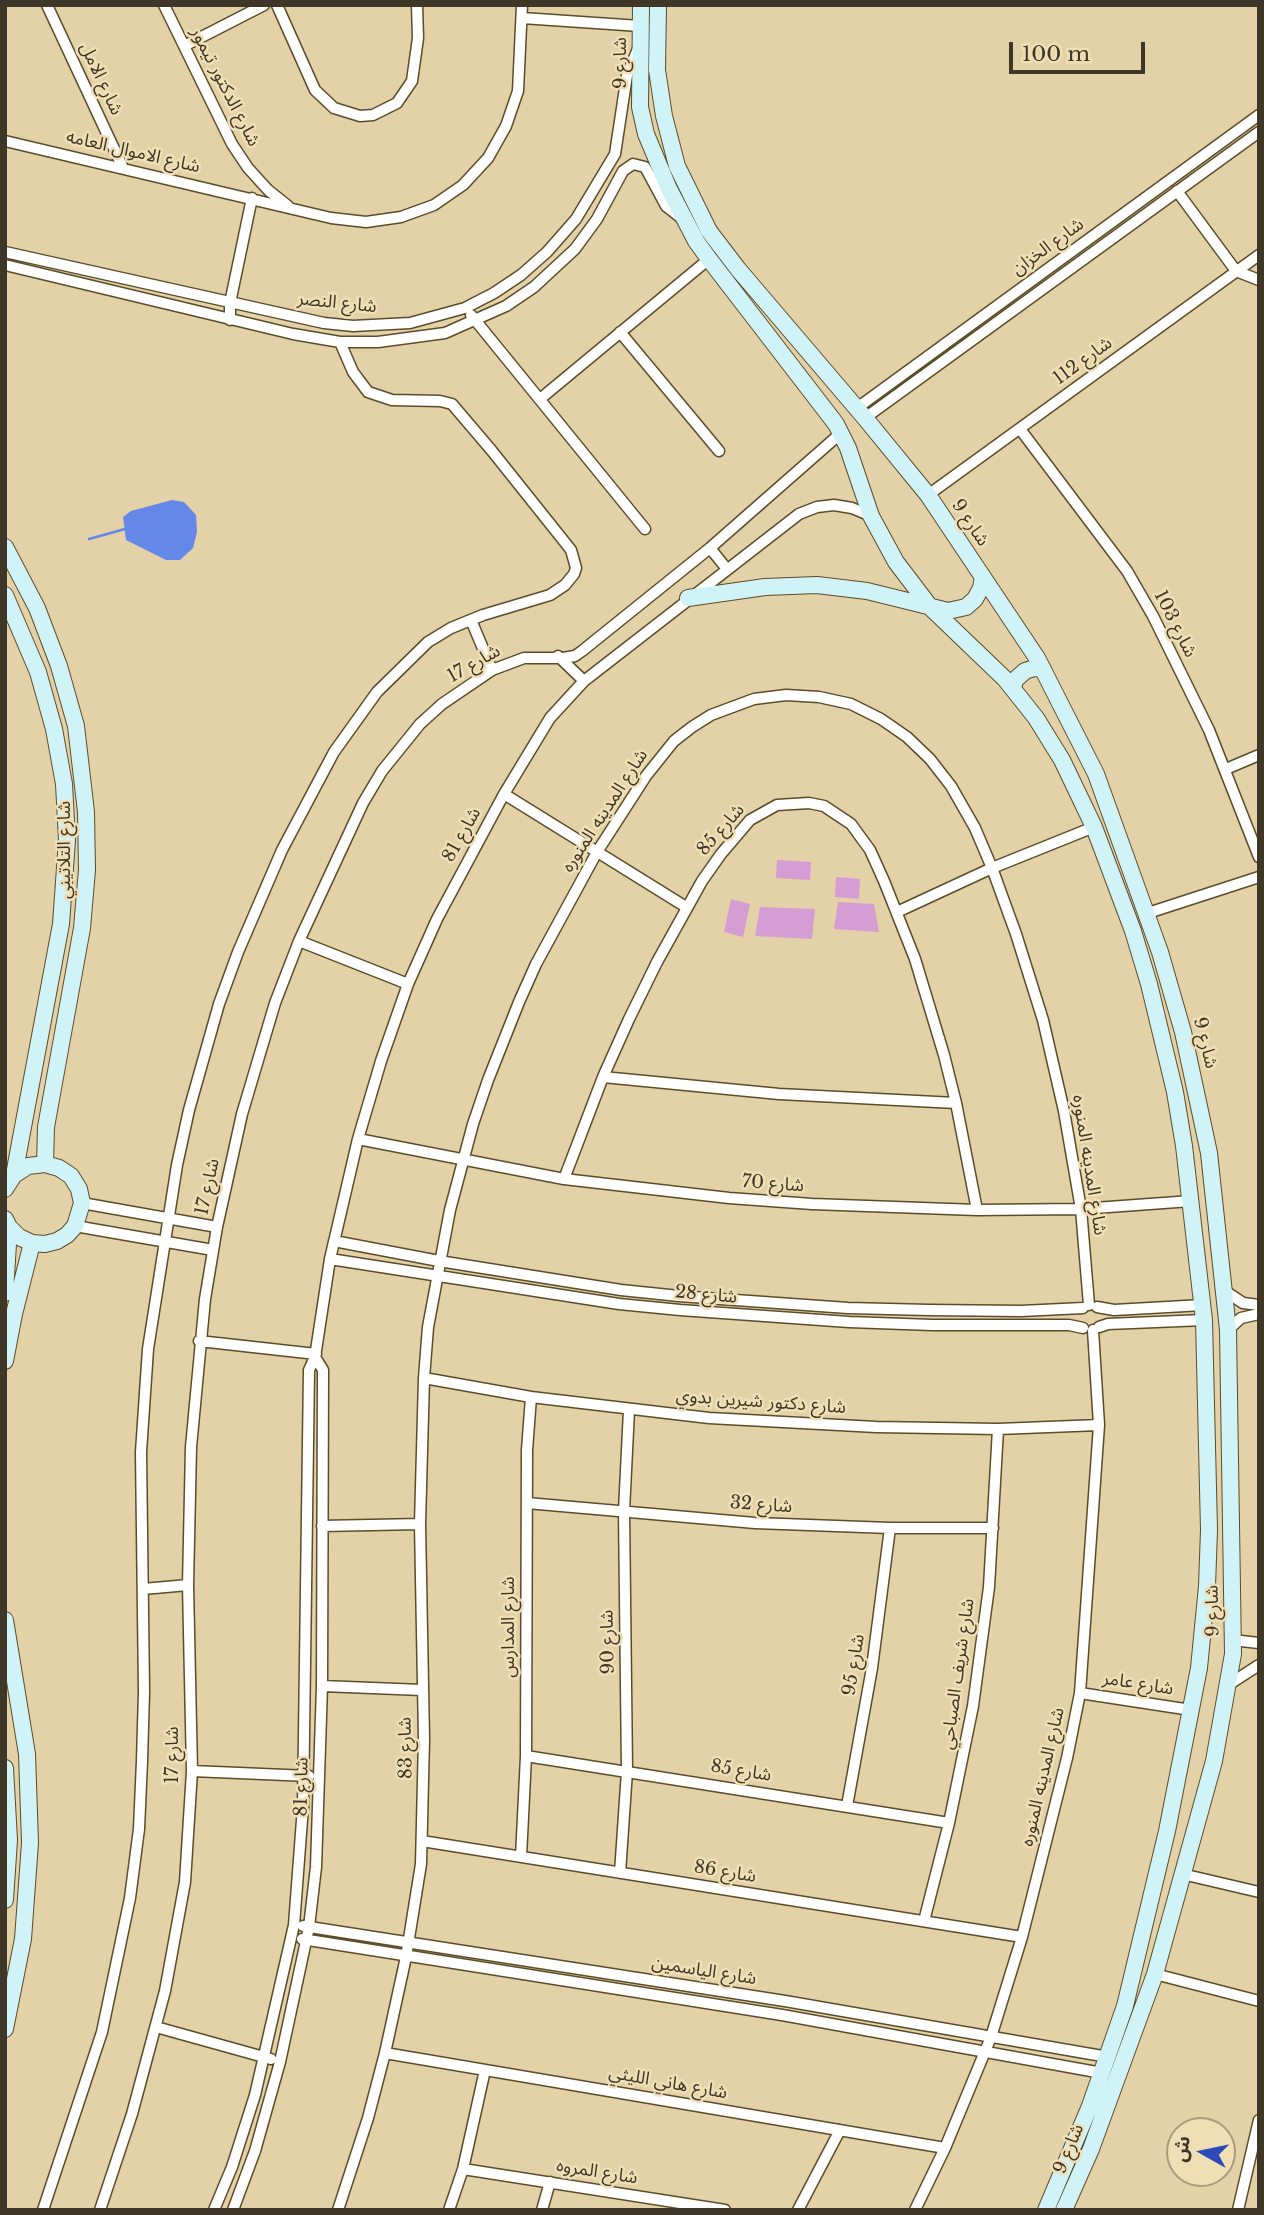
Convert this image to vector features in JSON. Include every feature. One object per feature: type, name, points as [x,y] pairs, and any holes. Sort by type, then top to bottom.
[{"type":"main road","name":"شارع 9","points":[[641,5],[640,107],[646,134],[684,220],[709,259],[822,403],[841,433],[871,516],[896,562],[931,608],[988,661],[1013,689],[1036,718],[1062,760],[1094,827],[1133,931],[1153,997],[1175,1091],[1203,1312],[1209,1530],[1203,1628],[1191,1710],[1167,1831],[1125,2006],[1105,2065],[1046,2210]]},
{"type":"main road","name":"شارع 9","points":[[657,5],[657,70],[672,149],[692,199],[709,231],[928,495],[1043,669],[1096,774],[1148,913],[1183,1032],[1209,1153],[1227,1330],[1233,1654],[1205,1796],[1154,1974],[1091,2149],[1064,2210]]},
{"type":"main road","name":"شارع التلاتيني","points":[[5,547],[37,608],[59,666],[76,726],[86,812],[87,870],[82,928],[48,1115],[45,1164]]},
{"type":"main road","points":[[688,598],[774,586],[817,585],[867,591],[948,611],[966,607],[978,594],[984,577]]},
{"type":"main road","name":"شارع التلاتيني","points":[[5,595],[38,672],[54,729],[64,784],[67,840],[61,924],[15,1175]]},
{"type":"main road","points":[[1013,689],[1016,680],[1025,671],[1043,669]]},
{"type":"main road","points":[[5,1189],[15,1175],[29,1166],[45,1164],[59,1168],[71,1176],[79,1189],[82,1203],[75,1226],[57,1241],[32,1243],[19,1237],[7,1223]]},
{"type":"main road","points":[[5,1293],[7,1223]]},
{"type":"main road","points":[[5,1361],[32,1243]]},
{"type":"main road","points":[[1207,1586],[1217,1594],[1225,1593],[1231,1588]]},
{"type":"main road","points":[[5,1620],[27,1754],[30,1843],[23,1939],[5,2029]]},
{"type":"main road","points":[[1203,1628],[1216,1623],[1225,1625],[1232,1635]]},
{"type":"main road","points":[[5,1768],[9,1840],[5,1900]]},
{"type":"main road","points":[[1175,1792],[1205,1796]]},
{"type":"main road","points":[[1167,1831],[1181,1833],[1193,1839]]},
{"type":"street","name":"شارع الامل","points":[[47,5],[123,168]]},
{"type":"street","name":"شارع الدكتور تيمور","points":[[164,5],[237,152],[248,169],[268,190],[291,208]]},
{"type":"street","points":[[184,46],[264,5]]},
{"type":"street","points":[[276,5],[315,90],[334,108],[359,116],[373,115],[397,103],[412,81],[418,45],[417,5]]},
{"type":"street","name":"شارع الاموال العامه","points":[[5,141],[331,218],[366,222],[401,217],[434,205],[463,185],[488,158],[506,126],[519,91],[522,5]]},
{"type":"street","points":[[522,18],[640,26]]},
{"type":"street","name":"شارع النصر","points":[[5,252],[324,323],[353,326],[410,323],[465,308],[521,275],[547,252],[576,219],[610,164],[618,145],[627,75],[640,46]]},
{"type":"street","name":"شارع الخزان","points":[[861,413],[1118,217],[1259,115]]},
{"type":"street","name":"شارع الخزان","points":[[861,413],[1259,132]]},
{"type":"street","points":[[610,164],[623,171],[633,164],[645,167],[666,206],[684,220]]},
{"type":"street","name":"شارع النصر","points":[[5,265],[230,320],[340,342],[411,339],[445,333],[476,321],[506,306],[534,287],[575,248],[597,219],[623,171]]},
{"type":"street","points":[[1177,191],[1237,271],[1259,281]]},
{"type":"street","points":[[230,320],[230,303],[252,198]]},
{"type":"street","points":[[1118,217],[1126,228]]},
{"type":"street","points":[[547,252],[559,265]]},
{"type":"street","name":"شارع 112","points":[[928,495],[1259,255]]},
{"type":"street","points":[[540,399],[709,259]]},
{"type":"street","points":[[465,308],[645,529]]},
{"type":"street","points":[[620,332],[719,451]]},
{"type":"street","points":[[43,2210],[102,2032],[130,1898],[139,1829],[142,1761],[143,1589],[140,1504],[144,1401],[154,1298],[177,1165],[203,1057],[238,951],[282,850],[334,752],[377,692],[428,642],[471,620],[550,595],[574,575],[576,568],[571,550],[452,404],[440,401],[393,400],[368,392],[353,372],[340,342]]},
{"type":"street","name":"شارع 103","points":[[1020,429],[1127,571],[1153,617],[1226,769],[1259,857]]},
{"type":"street","name":"شارع 17","points":[[100,2210],[132,2115],[156,2027],[173,1955],[183,1894],[192,1771],[188,1585],[191,1447],[199,1341],[213,1250],[242,1114],[258,1055],[299,941],[348,832],[382,771],[413,731],[442,704],[492,670],[524,658],[575,656],[710,548],[841,433]]},
{"type":"street","name":"شارع 81","points":[[216,2206],[244,2131],[265,2057],[294,1925],[302,1836],[309,1370],[315,1356],[330,1259],[358,1139],[408,984],[437,919],[504,794],[550,718],[584,681],[790,519],[807,510],[834,506],[852,508],[871,516]]},
{"type":"street","points":[[710,548],[726,568]]},
{"type":"street","points":[[471,620],[492,670]]},
{"type":"street","points":[[558,656],[584,681]]},
{"type":"street","name":"شارع المدينه المنوره","points":[[436,1277],[463,1161],[488,1080],[536,964],[597,852],[646,776],[674,741],[711,715],[732,706],[754,699],[786,695],[819,697],[851,704],[907,737],[930,759],[951,786],[975,828],[1016,934],[1043,1020],[1064,1111],[1081,1209],[1089,1307]]},
{"type":"street","points":[[1226,769],[1259,755]]},
{"type":"street","points":[[504,794],[686,907]]},
{"type":"street","name":"شارع 85","points":[[564,1178],[603,1077],[656,962],[686,907],[721,854],[750,820],[763,811],[793,802],[824,806],[851,824],[870,849],[897,912],[930,1007],[956,1103],[977,1210]]},
{"type":"street","points":[[897,912],[992,868],[1094,827]]},
{"type":"street","points":[[1148,913],[1259,877]]},
{"type":"street","points":[[299,941],[408,984]]},
{"type":"street","points":[[603,1077],[779,1094],[956,1103]]},
{"type":"street","name":"شارع 70","points":[[358,1139],[564,1178],[729,1198],[977,1210],[1081,1209],[1191,1201]]},
{"type":"street","points":[[82,1203],[217,1227]]},
{"type":"street","points":[[75,1226],[213,1250]]},
{"type":"street","name":"شارع 28","points":[[334,1241],[621,1290],[848,1308],[1021,1311],[1089,1307],[1203,1312]]},
{"type":"street","name":"شارع 28","points":[[330,1259],[619,1304],[849,1322],[1069,1325],[1092,1328],[1203,1312]]},
{"type":"street","name":"شارع 83","points":[[338,2210],[368,2118],[385,2053],[406,1957],[422,1841],[424,1752],[420,1524],[424,1378],[436,1277]]},
{"type":"street","points":[[619,1304],[621,1290]]},
{"type":"street","points":[[1225,1291],[1243,1303],[1259,1305]]},
{"type":"street","points":[[1089,1307],[1102,1317],[1092,1328],[1079,1323],[1078,1316],[1089,1307]]},
{"type":"street","points":[[1227,1330],[1241,1318],[1259,1314]]},
{"type":"street","name":"شارع المدينه المنوره","points":[[915,2210],[945,2148],[985,2052],[1022,1937],[1080,1693],[1099,1425],[1092,1328]]},
{"type":"street","points":[[199,1341],[315,1356]]},
{"type":"street","name":"شارع 81","points":[[233,2210],[258,2141],[280,2062],[307,1940],[318,1837],[322,1686],[323,1370],[315,1356]]},
{"type":"street","name":"شارع دكتور شيرين بدوي","points":[[424,1378],[531,1397],[709,1418],[862,1426],[998,1429],[1099,1425]]},
{"type":"street","name":"شارع المدارس","points":[[521,1857],[526,1756],[527,1450],[531,1397]]},
{"type":"street","name":"شارع 90","points":[[620,1873],[627,1771],[624,1511],[629,1410]]},
{"type":"street","name":"شارع شريف الصباحي","points":[[924,1921],[950,1823],[975,1694],[989,1587],[998,1429]]},
{"type":"street","name":"شارع 32","points":[[527,1503],[755,1524],[993,1528]]},
{"type":"street","points":[[322,1526],[420,1524]]},
{"type":"street","name":"شارع 95","points":[[847,1806],[872,1668],[890,1528]]},
{"type":"street","points":[[143,1589],[188,1585]]},
{"type":"street","points":[[306,1597],[322,1596]]},
{"type":"street","points":[[1232,1635],[1259,1643]]},
{"type":"street","points":[[1228,1685],[1259,1665]]},
{"type":"street","points":[[322,1686],[422,1690]]},
{"type":"street","name":"شارع عامر","points":[[1080,1693],[1191,1710]]},
{"type":"street","name":"شارع 85","points":[[526,1756],[950,1823]]},
{"type":"street","points":[[192,1771],[319,1777]]},
{"type":"street","name":"شارع 86","points":[[422,1841],[1022,1937]]},
{"type":"street","points":[[1182,1874],[1259,1892]]},
{"type":"street","name":"شارع الياسمين","points":[[294,1925],[785,2001],[990,2037],[1105,2065]]},
{"type":"street","name":"شارع الياسمين","points":[[292,1938],[782,2015],[985,2052],[1105,2065]]},
{"type":"street","points":[[562,1982],[565,1967]]},
{"type":"street","points":[[1154,1974],[1259,2001]]},
{"type":"street","points":[[747,2011],[751,1996]]},
{"type":"street","points":[[782,2015],[785,2001]]},
{"type":"street","points":[[156,2027],[280,2062]]},
{"type":"street","name":"شارع هاني الليثي","points":[[385,2053],[945,2148]]},
{"type":"street","points":[[449,2210],[463,2169],[485,2070]]},
{"type":"street","points":[[1238,2210],[1259,2120]]},
{"type":"street","points":[[798,2210],[840,2130]]},
{"type":"street","name":"شارع المروه","points":[[463,2169],[725,2210]]},
{"type":"street","points":[[542,2210],[550,2182]]},
{"type":"street","points":[[216,2206],[233,2210]]},
{"type":"shaded area","points":[[777,860],[811,862],[810,880],[776,878]]},
{"type":"shaded area","points":[[836,877],[860,879],[859,899],[835,897]]},
{"type":"shaded area","points":[[731,899],[750,904],[743,937],[724,932]]},
{"type":"shaded area","points":[[838,902],[874,904],[879,932],[834,929]]},
{"type":"shaded area","points":[[760,907],[815,909],[812,939],[755,936]]},
{"type":"water","points":[[172,500],[184,502],[196,515],[197,532],[193,548],[180,560],[166,560],[126,540],[123,517],[131,511]]},
{"type":"waterway","points":[[89,539],[125,529]]}]
